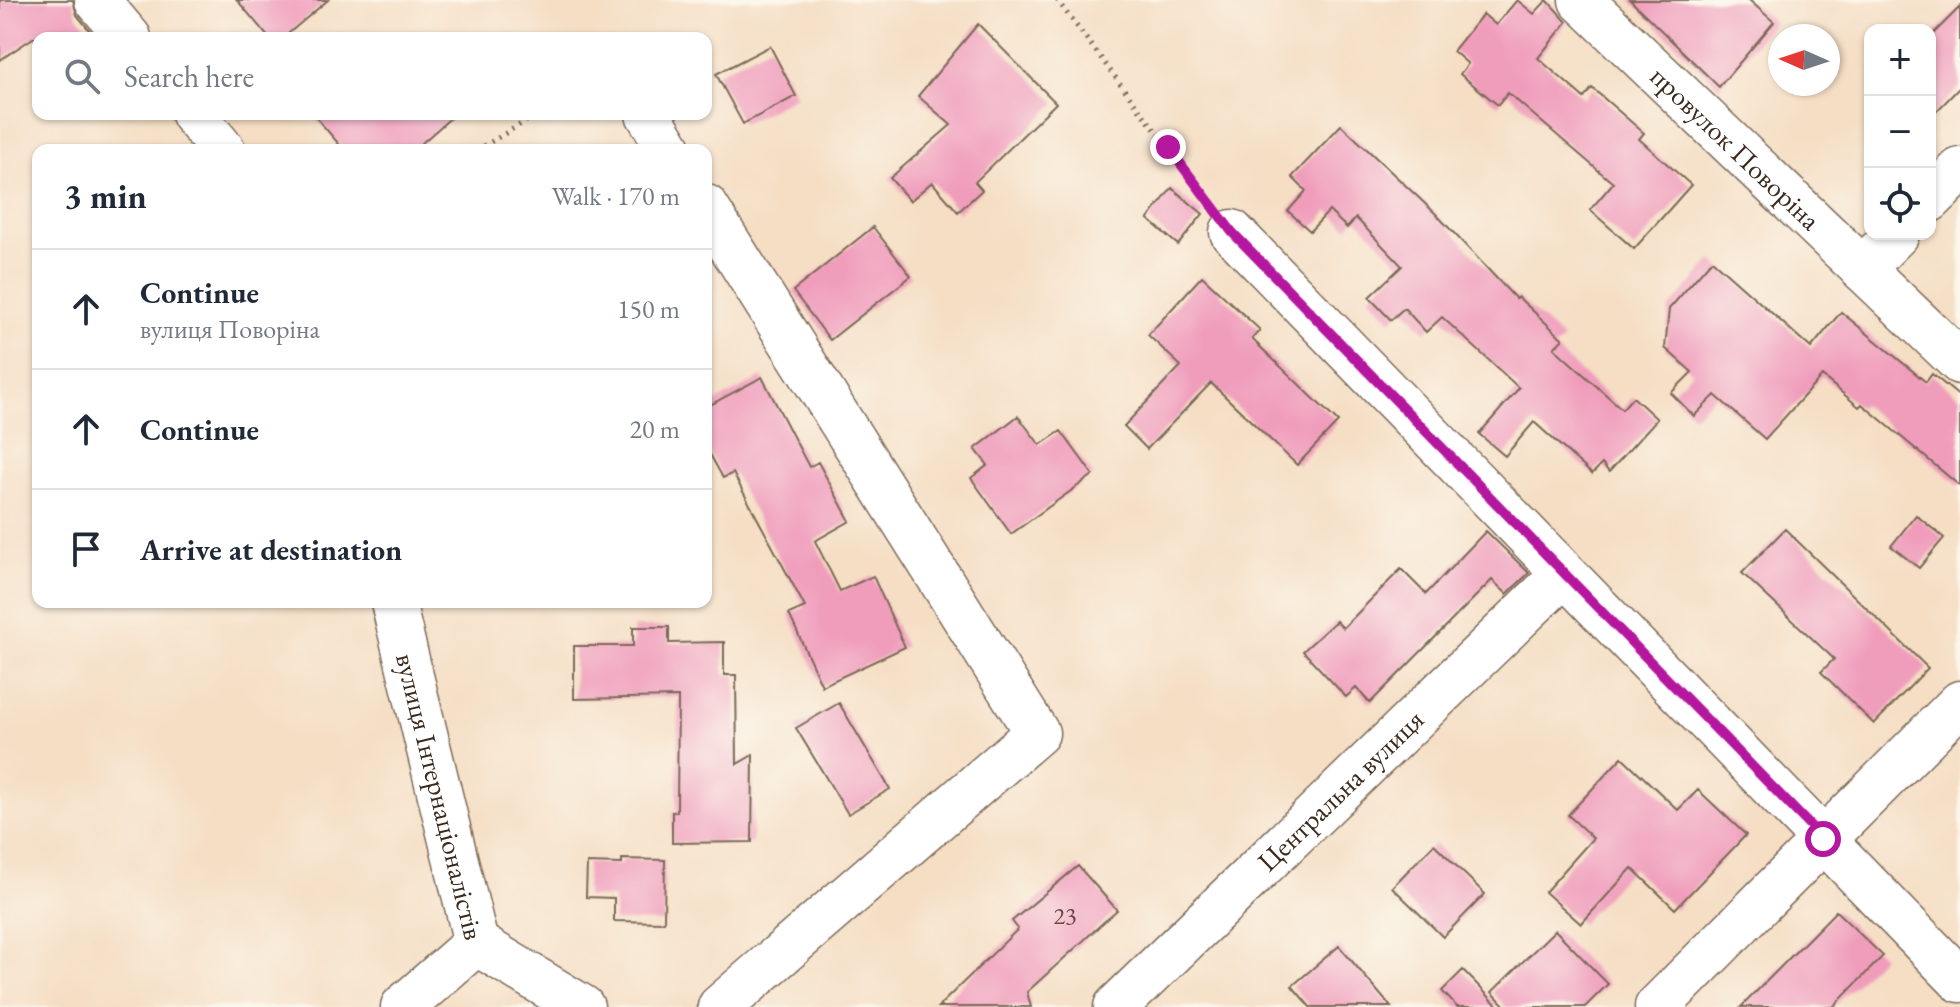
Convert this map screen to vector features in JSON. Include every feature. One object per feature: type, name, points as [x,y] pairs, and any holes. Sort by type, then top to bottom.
[{"type":"street","points":[[97,0],[124,32]]},
{"type":"street","name":"провулок Поворіна","points":[[1581,0],[1960,362]]},
{"type":"street","points":[[198,120],[218,144]]},
{"type":"street","points":[[652,120],[666,144]]},
{"type":"street","points":[[1936,194],[1960,170]]},
{"type":"street","points":[[712,217],[1037,733],[720,1007]]},
{"type":"street","points":[[1232,232],[1960,980]]},
{"type":"street","points":[[1862,269],[1891,240]]},
{"type":"street","name":"Центральна вулиця","points":[[1116,1007],[1564,574]]},
{"type":"street","name":"вулиця Інтернаціоналістів","points":[[394,608],[476,943],[403,1007]]},
{"type":"street","points":[[1657,1007],[1960,703]]},
{"type":"street","points":[[476,943],[582,1007]]},
{"type":"path","points":[[1057,0],[1232,232]]},
{"type":"path","points":[[487,144],[528,120]]},
{"type":"building","points":[[0,0],[73,0],[77,15],[91,32],[32,32],[32,39],[0,60]]},
{"type":"building","points":[[237,0],[328,0],[290,32],[264,32]]},
{"type":"building","points":[[1517,0],[1534,14],[1547,0],[1567,22],[1538,58],[1584,98],[1592,88],[1644,133],[1639,139],[1691,185],[1634,249],[1590,210],[1613,183],[1508,93],[1498,105],[1460,74],[1468,64],[1453,51],[1483,14],[1496,25]]},
{"type":"building","points":[[1630,0],[1749,0],[1774,22],[1768,24],[1768,29],[1719,87]]},
{"type":"building","points":[[1960,7],[1960,87],[1936,112],[1936,96],[1936,31]]},
{"type":"building","points":[[978,24],[1056,103],[975,182],[982,190],[958,212],[932,182],[910,201],[890,178],[951,125],[918,96]]},
{"type":"building","points":[[770,46],[796,96],[743,124],[716,74]]},
{"type":"building","points":[[318,120],[448,120],[421,144],[339,144]]},
{"type":"building","points":[[1341,125],[1435,213],[1516,299],[1518,297],[1563,339],[1554,348],[1622,409],[1633,397],[1657,419],[1609,472],[1602,464],[1592,474],[1534,422],[1505,456],[1479,434],[1519,388],[1442,317],[1426,332],[1404,308],[1391,320],[1369,297],[1402,266],[1356,218],[1347,228],[1329,211],[1310,231],[1288,211],[1306,191],[1292,177]]},
{"type":"building","points":[[1172,188],[1203,214],[1178,245],[1148,219]]},
{"type":"building","points":[[873,227],[911,276],[830,340],[793,291]]},
{"type":"building","points":[[1712,260],[1811,348],[1841,312],[1926,382],[1932,374],[1960,397],[1960,486],[1862,404],[1859,407],[1822,376],[1765,439],[1715,395],[1694,416],[1671,393],[1692,372],[1665,348],[1669,309]]},
{"type":"building","points":[[1202,276],[1260,330],[1252,339],[1338,422],[1297,465],[1211,383],[1147,449],[1124,426],[1181,366],[1148,335]]},
{"type":"building","points":[[762,377],[809,467],[818,462],[850,521],[815,541],[840,591],[873,576],[905,647],[822,686],[789,614],[805,607],[733,473],[723,478],[712,458],[712,404]]},
{"type":"building","points":[[1018,416],[1040,445],[1061,431],[1093,475],[1011,534],[971,478],[988,465],[975,449]]},
{"type":"building","points":[[1916,515],[1944,538],[1919,568],[1891,546]]},
{"type":"building","points":[[1785,529],[1928,668],[1874,724],[1821,672],[1834,659],[1742,573]]},
{"type":"building","points":[[1486,531],[1529,573],[1507,594],[1492,580],[1370,703],[1356,688],[1346,697],[1303,651],[1336,621],[1343,628],[1401,569],[1426,594]]},
{"type":"building","points":[[633,627],[669,627],[669,643],[724,642],[724,675],[736,675],[737,764],[753,755],[752,842],[672,843],[672,812],[677,812],[678,697],[574,699],[574,646],[633,646]]},
{"type":"building","points":[[839,703],[890,789],[848,814],[796,728]]},
{"type":"building","points":[[1622,757],[1678,810],[1698,790],[1746,835],[1675,909],[1632,868],[1581,924],[1545,892],[1593,838],[1568,815]]},
{"type":"building","points":[[1434,844],[1485,894],[1443,937],[1392,887]]},
{"type":"building","points":[[622,859],[665,860],[664,922],[614,921],[614,898],[586,897],[587,863],[622,864]]},
{"type":"building","points":[[1078,866],[1117,910],[1027,992],[1031,1007],[938,1007],[1018,929],[1012,921]]},
{"type":"building","points":[[1836,911],[1883,956],[1833,1007],[1741,1007]]},
{"type":"building","points":[[1555,930],[1608,984],[1585,1007],[1506,1007],[1492,992]]},
{"type":"building","points":[[1339,946],[1391,1007],[1310,1007],[1292,986]]},
{"type":"building","points":[[1463,970],[1499,1007],[1457,1007],[1442,991]]},
{"type":"route","points":[[1168,147],[1232,232],[1823,839]]}]
